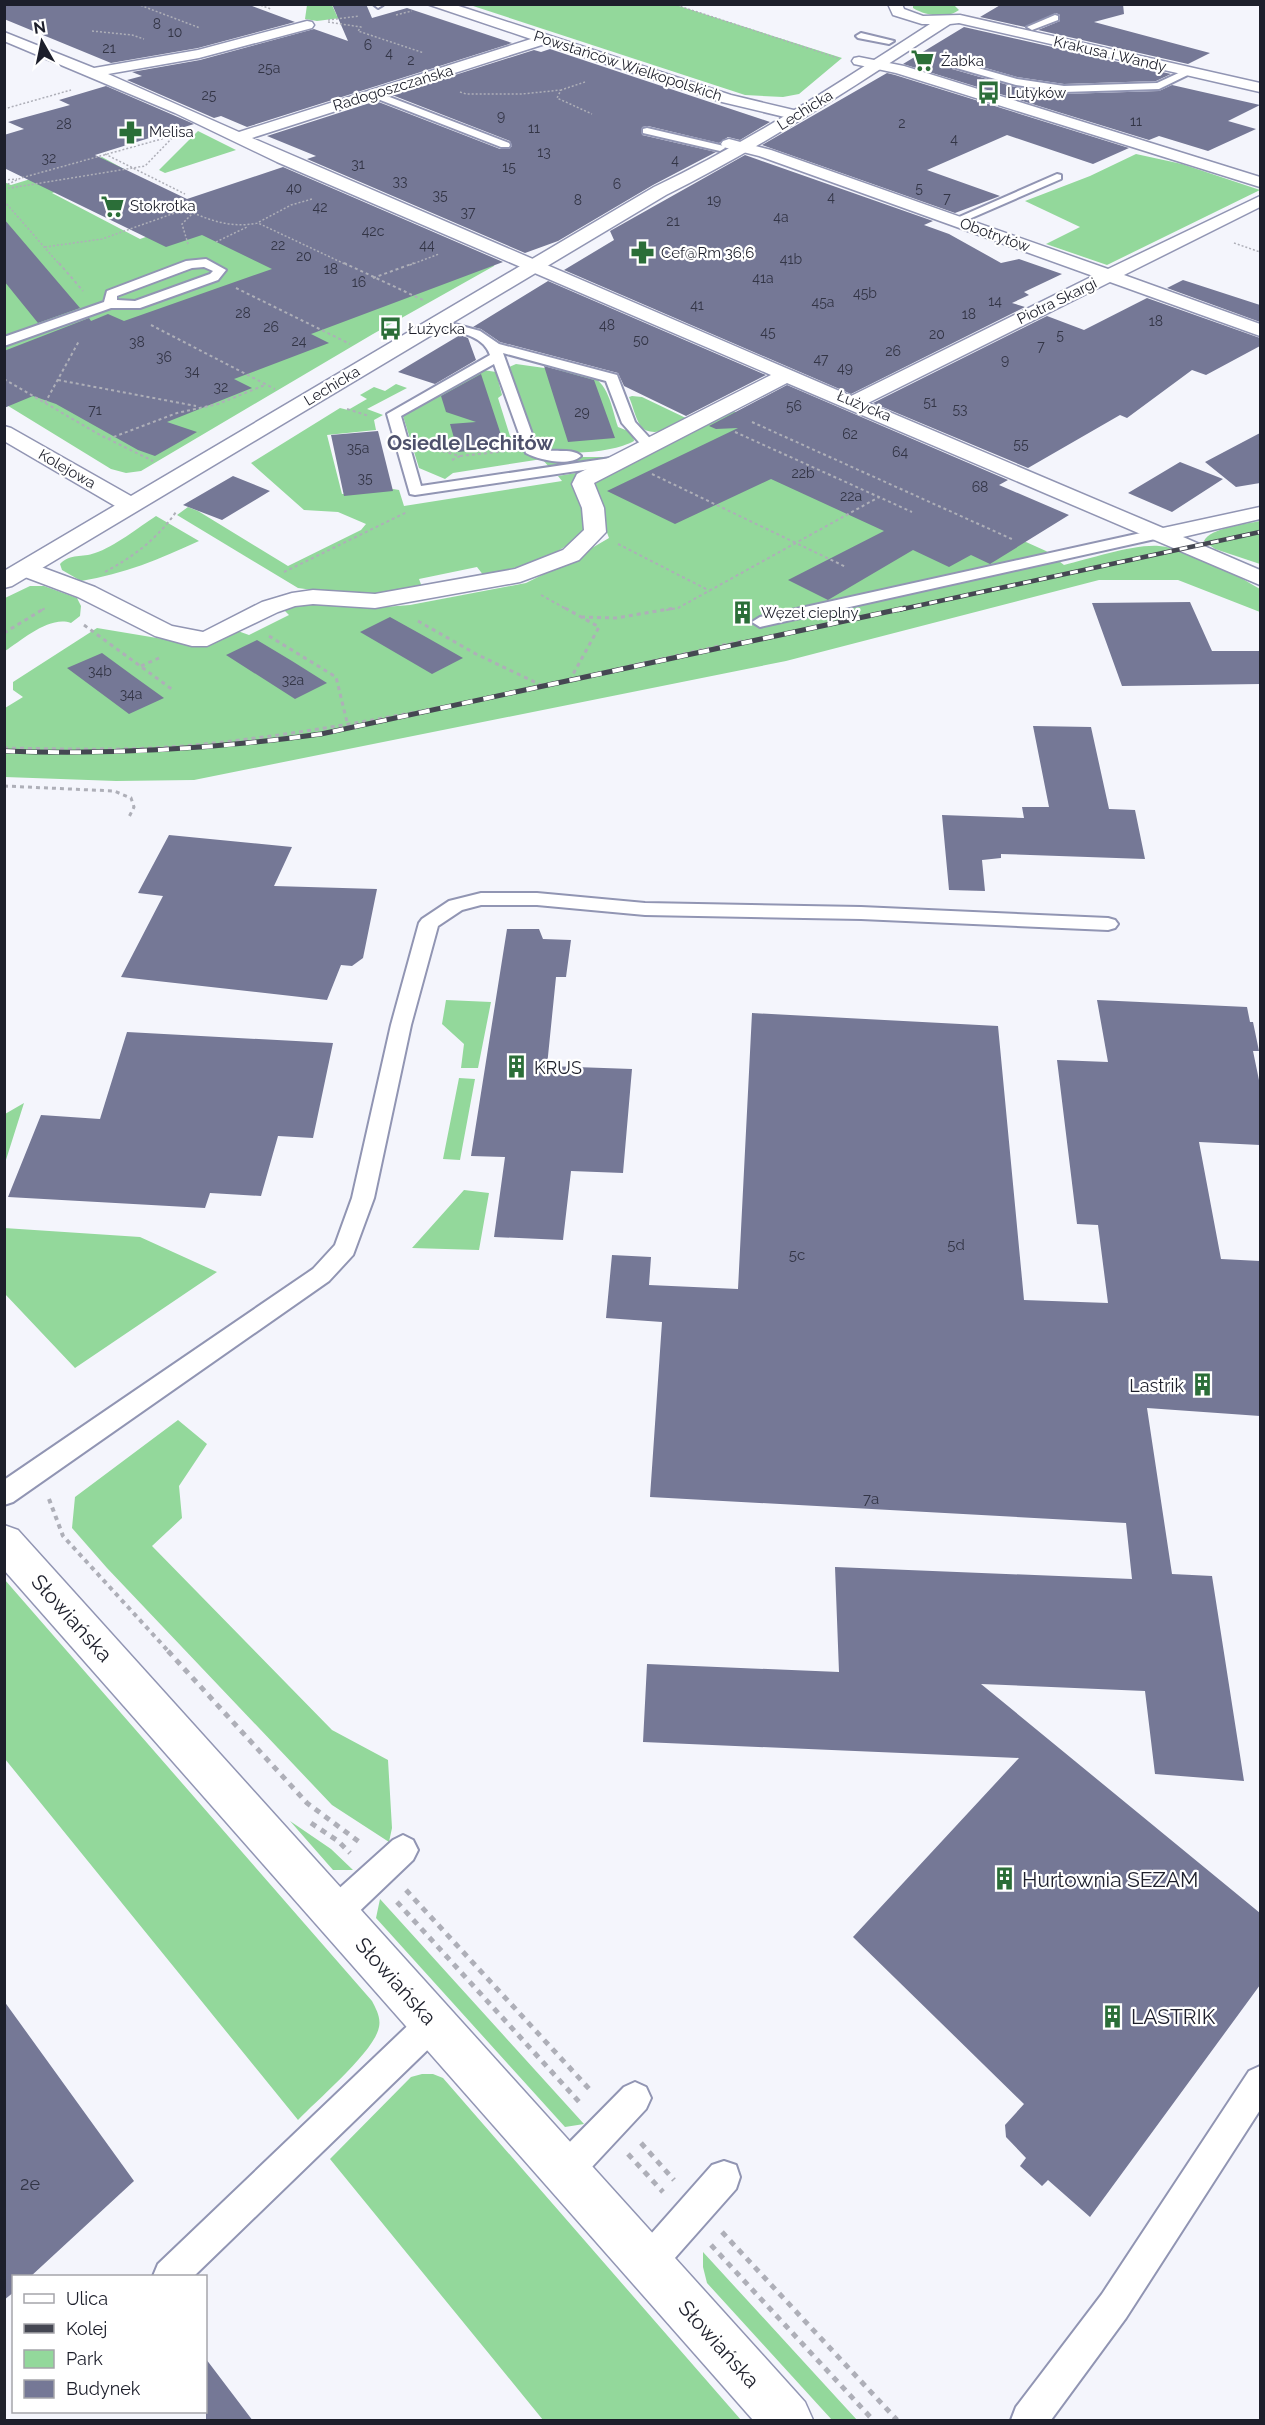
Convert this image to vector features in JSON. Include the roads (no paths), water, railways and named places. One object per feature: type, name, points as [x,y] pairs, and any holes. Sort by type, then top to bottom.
[{"type":"street","name":"Powstańców Wielkopolskich","points":[[434,4],[727,99],[790,113]]},
{"type":"street","name":"Powstańców Wielkopolskich","points":[[446,4],[460,11]]},
{"type":"street","points":[[895,4],[898,12],[911,18],[945,21],[960,19]]},
{"type":"street","name":"Krakusa i Wandy","points":[[960,19],[977,10],[1032,27],[1260,79]]},
{"type":"street","name":"Lechicka","points":[[790,113],[824,87],[852,61],[905,30],[911,18]]},
{"type":"street","name":"Krakusa i Wandy","points":[[960,19],[1260,88]]},
{"type":"street","name":"Lechicka","points":[[660,191],[695,163],[731,146],[875,65],[945,21]]},
{"type":"street","points":[[93,73],[199,54],[312,23]]},
{"type":"street","name":"Łużycka","points":[[4,36],[239,137],[283,159],[1260,578]]},
{"type":"street","name":"Radogoszczańska","points":[[239,137],[546,39]]},
{"type":"street","points":[[852,61],[899,69],[1260,182]]},
{"type":"street","name":"Lechicka","points":[[4,580],[660,191],[712,166],[731,146]]},
{"type":"street","name":"Obotrytów","points":[[731,146],[956,221],[1260,330]]},
{"type":"street","name":"Piotra Skargi","points":[[854,402],[1260,201]]},
{"type":"street","points":[[25,569],[78,588],[173,635],[196,640],[207,639],[243,620],[292,600],[313,597],[380,600],[509,578],[571,555],[595,532],[593,508],[583,484],[592,475],[787,375]]},
{"type":"street","name":"Kolejowa","points":[[4,432],[130,505]]},
{"type":"street","points":[[1160,535],[1260,513]]},
{"type":"street","name":"Słowiańska","points":[[4,1542],[787,2421]]},
{"type":"lane","points":[[1032,27],[1055,18]]},
{"type":"lane","points":[[861,36],[889,41]]},
{"type":"lane","points":[[957,65],[1016,82],[1064,89],[1159,86],[1189,72]]},
{"type":"lane","points":[[374,94],[505,145]]},
{"type":"lane","points":[[647,131],[731,146]]},
{"type":"lane","points":[[956,221],[1057,177]]},
{"type":"lane","points":[[4,342],[104,306],[135,305],[214,277],[220,270],[206,263],[190,264],[111,294],[104,306]]},
{"type":"lane","points":[[436,323],[490,341],[496,352],[530,449],[537,454],[567,456],[608,453],[650,446]]},
{"type":"lane","points":[[624,460],[415,491],[394,414],[496,352],[612,378],[628,423],[650,446]]},
{"type":"lane","points":[[760,622],[1160,535]]},
{"type":"lane","points":[[4,1494],[321,1275],[345,1249],[363,1198],[401,1025],[423,941],[429,923],[456,905],[481,898],[537,899],[645,909],[861,913],[1108,924]]},
{"type":"lane","points":[[335,1913],[394,1859]]},
{"type":"lane","points":[[172,2275],[433,2022]]},
{"type":"lane","points":[[1029,2421],[1114,2306],[1260,2082]]},
{"type":"lane","points":[[565,2172],[626,2108]]},
{"type":"lane","points":[[647,2264],[684,2202],[724,2177]]},
{"type":"railway","points":[[898,610],[1260,532]]},
{"type":"railway","points":[[4,751],[163,750],[242,744],[321,734],[905,608]]},
{"type":"place","name":"Żabka","points":[[923,61]]},
{"type":"place","name":"Lutyków","points":[[989,93]]},
{"type":"place","name":"Melisa","points":[[131,132]]},
{"type":"place","name":"Stokrotka","points":[[112,206]]},
{"type":"place","name":"Cef@Rm 36,6","points":[[643,253]]},
{"type":"place","name":"Łużycka","points":[[390,329]]},
{"type":"place","name":"Węzeł cieplny","points":[[743,613]]},
{"type":"place","name":"KRUS","points":[[516,1067]]},
{"type":"place","name":"Lastrik","points":[[1202,1385]]},
{"type":"place","name":"Hurtownia SEZAM","points":[[1004,1879]]},
{"type":"place","name":"LASTRIK","points":[[1113,2016]]},
{"type":"district","name":"Osiedle Lechitów","points":[[470,443]]}]
